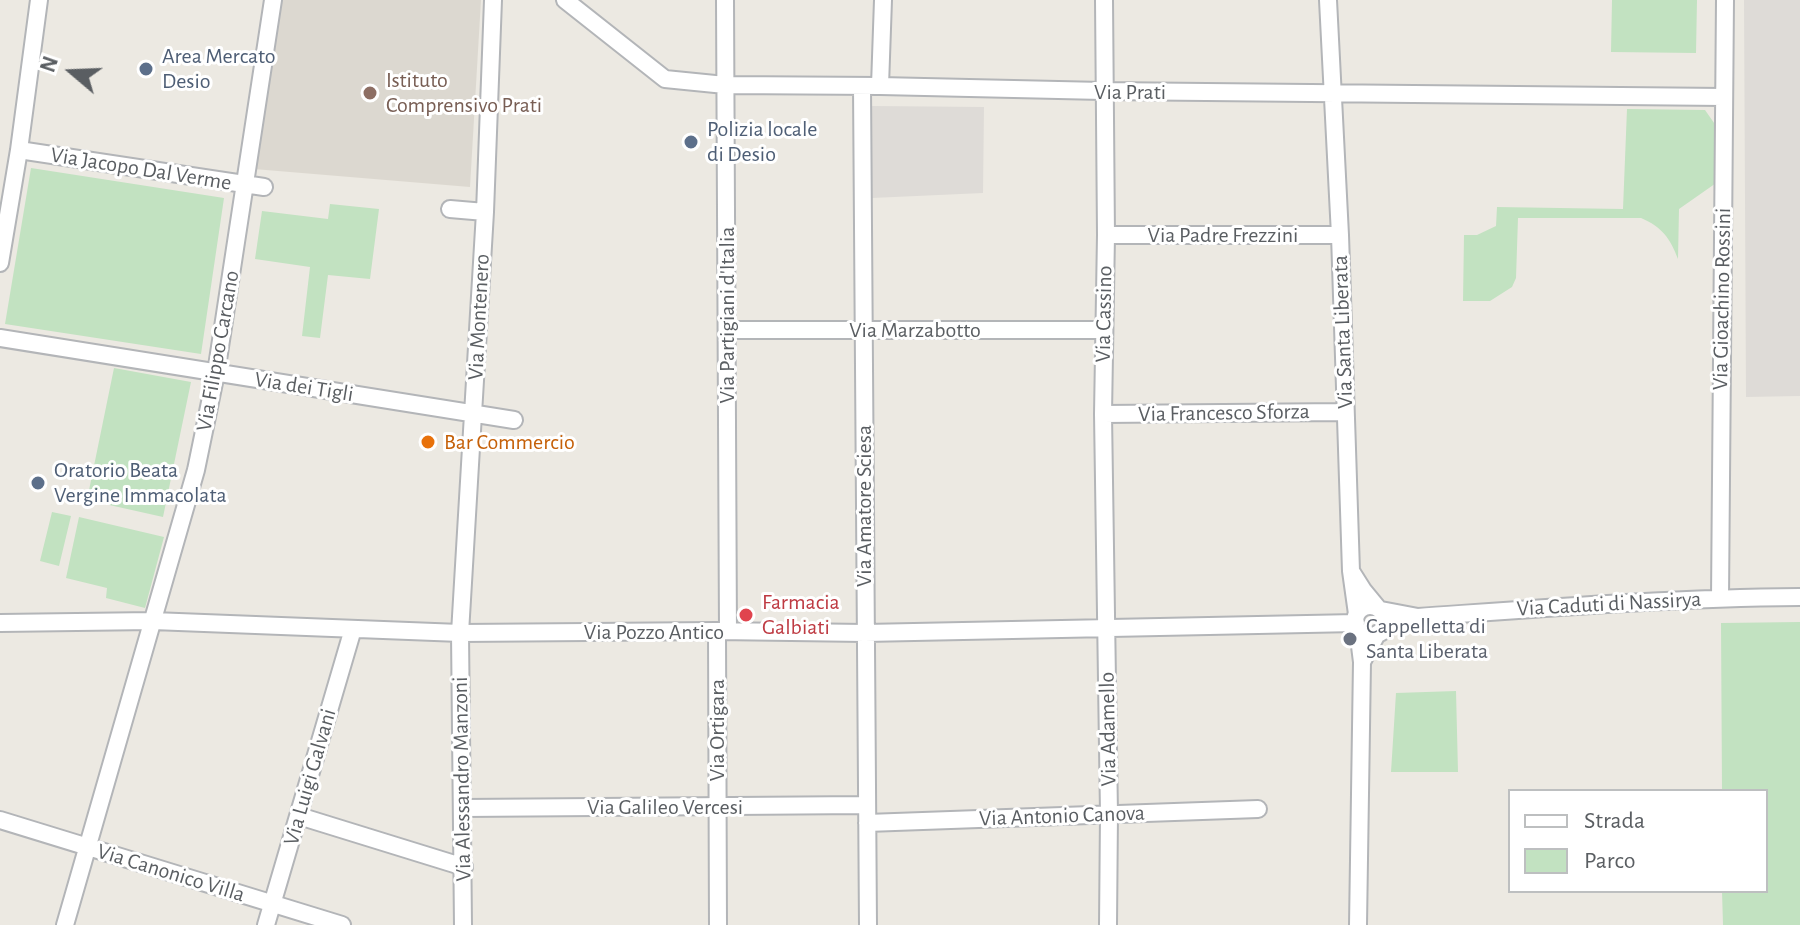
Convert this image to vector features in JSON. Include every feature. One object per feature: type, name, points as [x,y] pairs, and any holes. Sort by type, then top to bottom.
[{"type":"street","points":[[0,263],[39,0]]},
{"type":"street","name":"Via Filippo Carcano","points":[[65,925],[196,470],[216,373],[273,0]]},
{"type":"street","name":"Via Montenero","points":[[460,633],[485,212],[493,0]]},
{"type":"street","name":"Via Prati","points":[[565,0],[665,79],[725,85],[1724,97]]},
{"type":"street","name":"Via Partigiani d'Italia","points":[[722,631],[728,330],[725,0]]},
{"type":"street","points":[[880,86],[883,0]]},
{"type":"street","name":"Via Cassino","points":[[1104,0],[1106,629]]},
{"type":"street","name":"Via Santa Liberata","points":[[1328,0],[1340,235],[1351,571],[1362,662],[1358,925]]},
{"type":"street","name":"Via Gioachino Rossini","points":[[1720,598],[1725,0]]},
{"type":"street","name":"Via Amatore Sciesa","points":[[862,87],[868,925]]},
{"type":"street","name":"Via Jacopo Dal Verme","points":[[19,150],[264,187]]},
{"type":"street","points":[[450,209],[485,212]]},
{"type":"street","name":"Via Padre Frezzini","points":[[1106,235],[1340,235]]},
{"type":"street","name":"Via Marzabotto","points":[[728,330],[1103,330]]},
{"type":"street","name":"Via dei Tigli","points":[[0,338],[514,420]]},
{"type":"street","name":"Via Francesco Sforza","points":[[1103,414],[1345,412]]},
{"type":"street","points":[[1351,571],[1385,619],[1378,633]]},
{"type":"street","name":"Via Caduti di Nassirya","points":[[1418,617],[1628,602],[1800,597]]},
{"type":"street","points":[[1366,606],[1418,617],[1366,635],[1357,622],[1366,606]]},
{"type":"street","name":"Via Pozzo Antico","points":[[0,623],[153,621],[460,633],[865,633],[1357,622]]},
{"type":"street","name":"Via Luigi Galvani","points":[[266,925],[353,629]]},
{"type":"street","name":"Via Adamello","points":[[1106,629],[1108,925]]},
{"type":"street","name":"Via Ortigara","points":[[718,925],[722,631]]},
{"type":"street","name":"Via Alessandro Manzoni","points":[[460,633],[463,925]]},
{"type":"street","name":"Via Santa Liberata","points":[[1362,662],[1378,633]]},
{"type":"street","name":"Via Galileo Vercesi","points":[[463,808],[866,805]]},
{"type":"street","name":"Via Antonio Canova","points":[[867,823],[1258,809]]},
{"type":"street","points":[[299,816],[464,867]]},
{"type":"street","name":"Via Canonico Villa","points":[[0,820],[342,925]]},
{"type":"shaded area","name":"Istituto Comprensivo Prati","points":[[280,0],[481,0],[470,187],[254,169]]},
{"type":"shaded area","points":[[1744,0],[1800,0],[1800,396],[1746,397]]},
{"type":"shaded area","points":[[872,106],[984,107],[983,193],[872,198]]},
{"type":"green space","points":[[1612,0],[1697,0],[1696,53],[1611,52]]},
{"type":"green space","points":[[1627,109],[1705,110],[1719,130],[1719,181],[1679,209],[1678,259],[1664,234],[1641,218],[1518,218],[1516,278],[1512,287],[1490,301],[1463,301],[1464,235],[1477,235],[1496,226],[1497,207],[1623,209]]},
{"type":"green space","points":[[31,168],[224,198],[201,354],[5,324]]},
{"type":"green space","points":[[330,204],[379,209],[370,279],[328,275],[320,338],[302,336],[310,267],[255,259],[262,211],[328,219]]},
{"type":"green space","points":[[114,368],[191,382],[163,517],[87,500]]},
{"type":"green space","points":[[52,512],[71,516],[59,566],[40,561]]},
{"type":"green space","points":[[79,517],[164,537],[145,608],[106,598],[107,588],[66,578]]},
{"type":"green space","points":[[1800,622],[1800,925],[1723,925],[1722,893],[1768,893],[1768,789],[1722,789],[1721,623]]},
{"type":"green space","points":[[1456,691],[1458,772],[1391,772],[1396,693]]},
{"type":"place","name":"Area Mercato Desio","points":[[146,69]]},
{"type":"place","name":"Istituto Comprensivo Prati","points":[[370,93]]},
{"type":"place","name":"Polizia locale di Desio","points":[[691,142]]},
{"type":"place","name":"Bar Commercio","points":[[428,442]]},
{"type":"place","name":"Oratorio Beata Vergine Immacolata","points":[[38,483]]},
{"type":"place","name":"Farmacia Galbiati","points":[[746,615]]},
{"type":"place","name":"Cappelletta di Santa Liberata","points":[[1350,639]]}]
